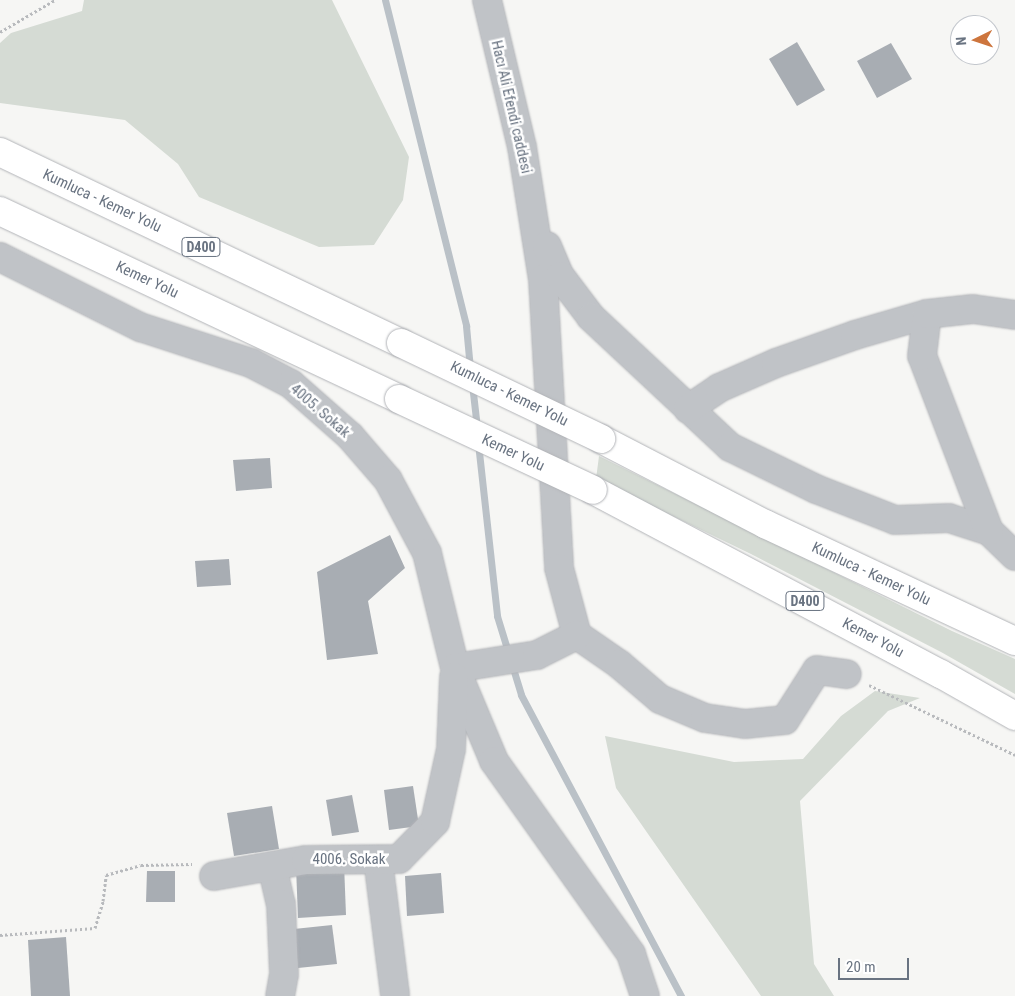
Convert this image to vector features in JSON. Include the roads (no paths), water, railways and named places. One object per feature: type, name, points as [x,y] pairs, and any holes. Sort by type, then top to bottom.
[{"type":"highway","name":"Kumluca - Kemer Yolu","points":[[0,152],[601,438],[765,524],[1015,641]]},
{"type":"highway","name":"Kemer Yolu","points":[[0,211],[593,490],[933,669],[1015,716]]},
{"type":"street","name":"Hacı Ali Efendi caddesi","points":[[487,0],[522,147],[534,215]]},
{"type":"street","points":[[534,215],[560,276],[591,318],[730,448],[816,489],[895,520],[949,518],[988,531],[1015,556]]},
{"type":"street","points":[[534,215],[543,280],[559,568],[577,636],[619,664],[660,699],[705,718],[745,724],[785,720],[817,670],[847,674]]},
{"type":"street","name":"4005. Sokak","points":[[0,257],[140,327],[251,363],[291,384],[350,436],[388,480],[427,553],[467,665]]},
{"type":"street","points":[[688,409],[719,388],[776,363],[855,335],[927,314],[973,309],[1015,315]]},
{"type":"street","points":[[927,314],[922,356],[988,531]]},
{"type":"street","points":[[251,363],[262,334]]},
{"type":"street","points":[[577,636],[537,654],[467,665],[494,761],[631,954],[645,996]]},
{"type":"street","name":"4006. Sokak","points":[[214,876],[306,860],[399,859],[435,822],[467,665]]},
{"type":"street","points":[[378,860],[394,994]]},
{"type":"street","points":[[272,866],[281,904],[284,974],[280,996]]},
{"type":"waterway","points":[[385,0],[466,326],[470,368]]},
{"type":"waterway","points":[[472,384],[477,428]]},
{"type":"waterway","points":[[478,443],[497,616],[509,655]]},
{"type":"waterway","points":[[512,665],[521,695],[681,996]]}]
